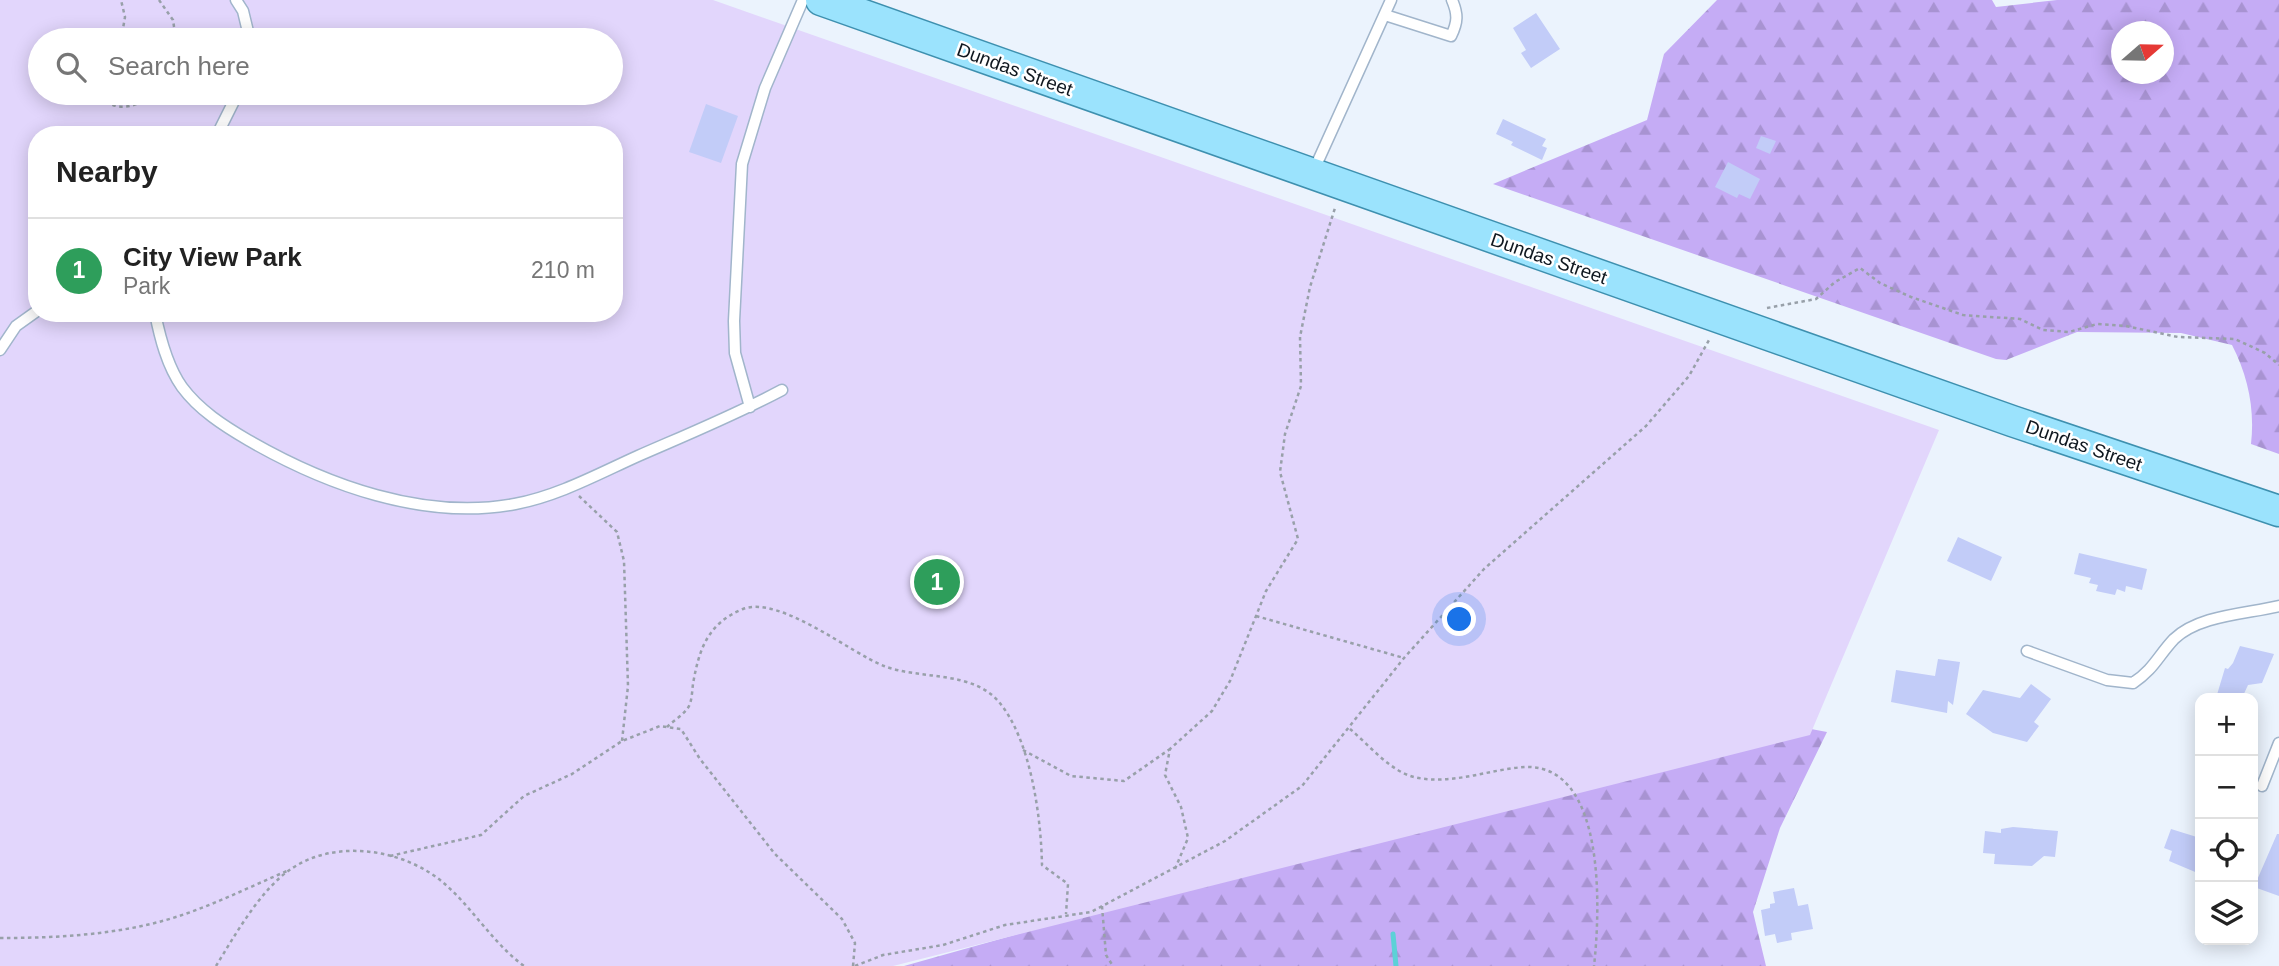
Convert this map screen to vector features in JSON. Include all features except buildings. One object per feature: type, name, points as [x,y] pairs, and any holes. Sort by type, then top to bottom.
[{"type":"main road","name":"Dundas Street","points":[[821,0],[1342,185],[2279,511]]},
{"type":"lane","points":[[236,0],[243,11],[247,28]]},
{"type":"lane","points":[[750,407],[736,353],[734,321],[742,164],[765,88],[803,0]]},
{"type":"lane","points":[[1312,174],[1391,0]]},
{"type":"lane","points":[[1385,15],[1451,36],[1457,25],[1457,12],[1452,0]]},
{"type":"lane","points":[[222,126],[232,105]]},
{"type":"lane","points":[[0,350],[16,326],[28,317]]},
{"type":"lane","points":[[157,322],[160,341],[182,387],[216,421],[271,453],[328,480],[395,499],[459,507],[514,504],[570,487],[750,407],[782,390]]},
{"type":"lane","points":[[2027,651],[2107,680],[2133,683],[2152,670],[2175,639],[2199,624],[2279,606]]},
{"type":"lane","points":[[2262,786],[2279,743]]},
{"type":"path","points":[[121,0],[123,28]]},
{"type":"path","points":[[159,0],[173,20],[174,28]]},
{"type":"path","points":[[112,105],[134,105]]},
{"type":"path","points":[[1023,750],[1071,776],[1124,780],[1170,749],[1212,711],[1230,681],[1266,591],[1298,539],[1280,472],[1285,434],[1301,386],[1300,337],[1310,287],[1342,185]]},
{"type":"path","points":[[1757,310],[1816,299],[1835,282],[1860,268],[1901,292],[1963,316],[2020,319],[2043,330],[2069,332],[2097,324],[2126,326],[2178,337],[2235,339],[2265,353],[2279,365]]},
{"type":"path","points":[[390,856],[481,835],[524,796],[572,774],[622,741],[660,726],[681,729],[706,767],[775,854],[842,919],[855,943],[854,966],[883,955],[943,945],[1005,925],[1091,912],[1225,841],[1302,786],[1350,729],[1404,657],[1484,569],[1646,426],[1689,376],[1721,317]]},
{"type":"path","points":[[570,487],[617,532],[624,561],[628,686],[622,741]]},
{"type":"path","points":[[667,727],[689,708],[696,663],[711,629],[746,608],[771,610],[831,634],[885,667],[976,685],[996,699],[1007,712],[1023,750],[1041,835],[1042,865],[1068,884],[1066,914]]},
{"type":"path","points":[[1256,616],[1404,657]]},
{"type":"path","points":[[1350,729],[1398,770],[1416,778],[1465,777],[1527,767],[1551,771],[1566,781],[1579,800],[1593,848],[1598,912],[1594,966]]},
{"type":"path","points":[[1170,749],[1165,775],[1181,807],[1188,838],[1174,870]]},
{"type":"path","points":[[0,938],[116,930],[166,920],[221,901],[321,854],[360,850],[390,856],[444,884],[483,928],[524,966]]},
{"type":"path","points":[[216,966],[249,914],[290,869]]},
{"type":"path","points":[[1102,906],[1106,955],[1113,966]]},
{"type":"green space","points":[[1717,0],[1992,0],[1996,7],[2057,0],[2279,0],[2279,454],[2251,444],[2249,393],[2232,345],[2181,333],[2077,332],[2006,360],[1996,359],[1493,184],[1647,120],[1664,54]]},
{"type":"green space","points":[[1710,710],[1827,732],[1780,828],[1753,912],[1766,966],[904,966],[1036,929]]},
{"type":"shaded area","points":[[0,0],[713,0],[1939,430],[1810,735],[893,966],[0,966]]},
{"type":"waterway","points":[[1393,934],[1396,966]]},
{"type":"place","name":"City View Park","points":[[937,582]]}]
